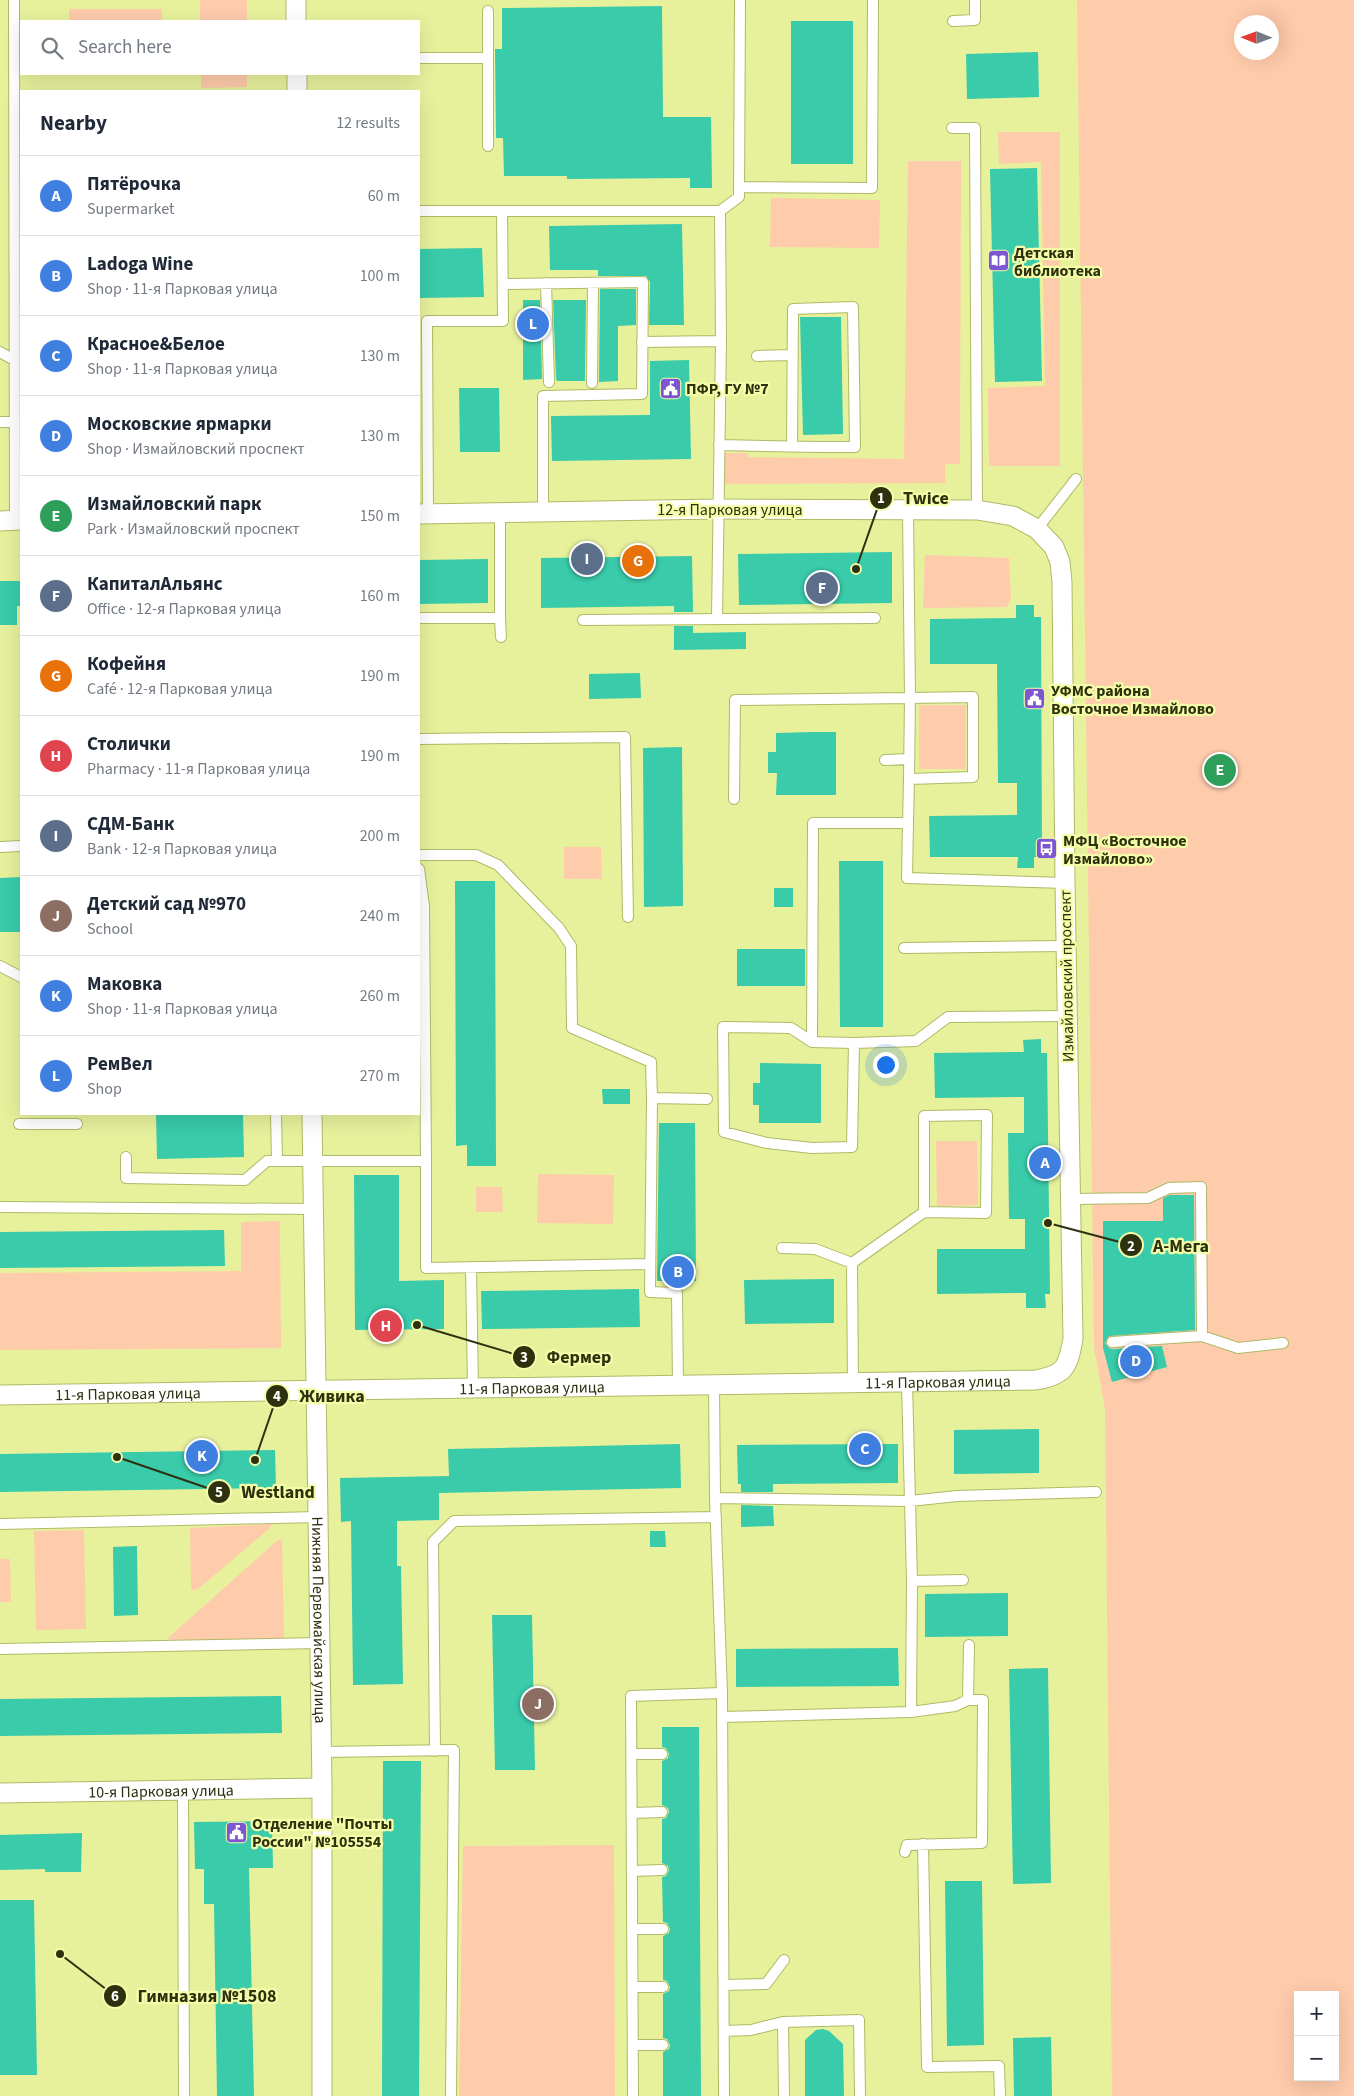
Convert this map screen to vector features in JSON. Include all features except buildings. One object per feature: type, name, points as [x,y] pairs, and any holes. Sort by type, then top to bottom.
[{"type":"street","points":[[296,0],[296,20]]},
{"type":"street","points":[[297,75],[297,90]]},
{"type":"street","name":"12-я Парковая улица","points":[[423,514],[718,509],[977,510],[1013,516],[1037,529]]},
{"type":"street","name":"Измайловский проспект","points":[[1037,529],[1054,547],[1060,562],[1062,576],[1073,1339],[1070,1359],[1062,1372]]},
{"type":"street","name":"Нижняя Первомайская улица","points":[[312,1115],[322,1752],[322,2096]]},
{"type":"street","name":"11-я Парковая улица","points":[[0,1395],[853,1384],[1036,1380],[1051,1378],[1062,1372]]},
{"type":"street","name":"10-я Парковая улица","points":[[0,1793],[322,1788]]},
{"type":"lane","points":[[12,521],[15,422],[14,0]]},
{"type":"lane","points":[[420,211],[720,211],[739,197],[740,0]]},
{"type":"lane","points":[[953,21],[976,20],[975,0]]},
{"type":"lane","points":[[739,187],[872,188],[873,1]]},
{"type":"lane","points":[[488,11],[488,146]]},
{"type":"lane","points":[[420,58],[488,58]]},
{"type":"lane","points":[[952,128],[975,128],[977,510]]},
{"type":"lane","points":[[423,514],[427,321],[503,321],[502,211]]},
{"type":"lane","points":[[717,618],[721,341],[720,211]]},
{"type":"lane","points":[[503,284],[643,282],[642,394],[544,396],[543,511]]},
{"type":"lane","points":[[546,283],[549,382]]},
{"type":"lane","points":[[592,383],[593,283]]},
{"type":"lane","points":[[719,445],[855,447],[854,307],[793,309],[792,446]]},
{"type":"lane","points":[[642,342],[721,341]]},
{"type":"lane","points":[[0,352],[14,360]]},
{"type":"lane","points":[[757,356],[793,355]]},
{"type":"lane","points":[[0,422],[15,422]]},
{"type":"lane","points":[[1037,529],[1076,480]]},
{"type":"lane","points":[[908,509],[910,698],[907,878],[1065,883]]},
{"type":"lane","points":[[500,512],[501,637]]},
{"type":"lane","points":[[420,618],[500,618]]},
{"type":"lane","points":[[583,620],[875,618]]},
{"type":"lane","points":[[734,799],[735,700],[973,697],[973,778],[909,779]]},
{"type":"lane","points":[[420,739],[625,737],[628,917]]},
{"type":"lane","points":[[885,760],[909,759]]},
{"type":"lane","points":[[812,1042],[813,823],[908,823]]},
{"type":"lane","points":[[0,847],[20,846]]},
{"type":"lane","points":[[420,855],[476,855],[498,865],[560,928],[571,946],[572,1028],[651,1062],[650,1292],[677,1293],[678,1386]]},
{"type":"lane","points":[[420,888],[426,1161],[426,1268],[649,1264]]},
{"type":"lane","points":[[904,948],[1066,946]]},
{"type":"lane","points":[[0,966],[20,976]]},
{"type":"lane","points":[[854,1043],[852,1147],[812,1148],[767,1143],[724,1132],[723,1027],[791,1028],[812,1042],[854,1043],[916,1041],[948,1018],[1067,1016]]},
{"type":"lane","points":[[652,1098],[707,1099]]},
{"type":"lane","points":[[276,1115],[277,1161]]},
{"type":"lane","points":[[852,1263],[924,1212],[986,1214],[987,1115],[924,1116],[924,1212]]},
{"type":"lane","points":[[19,1124],[77,1124]]},
{"type":"lane","points":[[126,1157],[126,1178],[245,1180],[267,1161],[426,1161]]},
{"type":"lane","points":[[1070,1199],[1148,1198],[1169,1188],[1201,1187],[1202,1336]]},
{"type":"lane","points":[[0,1207],[314,1209]]},
{"type":"lane","points":[[782,1248],[815,1249],[852,1263]]},
{"type":"lane","points":[[852,1263],[853,1384]]},
{"type":"lane","points":[[471,1267],[473,1388]]},
{"type":"lane","points":[[1112,1342],[1202,1336],[1238,1348],[1283,1343]]},
{"type":"lane","points":[[907,1382],[912,1581],[911,1712]]},
{"type":"lane","points":[[714,1386],[715,1498],[722,1693],[724,2096]]},
{"type":"lane","points":[[715,1498],[910,1501],[957,1496],[1096,1492]]},
{"type":"lane","points":[[0,1524],[318,1517]]},
{"type":"lane","points":[[435,1751],[433,1542],[454,1521],[716,1517]]},
{"type":"lane","points":[[912,1581],[963,1580]]},
{"type":"lane","points":[[0,1649],[320,1643]]},
{"type":"lane","points":[[968,1700],[969,1645]]},
{"type":"lane","points":[[633,2096],[632,1696],[722,1693]]},
{"type":"lane","points":[[722,1717],[911,1712],[955,1706],[968,1700],[983,1700],[982,1843],[907,1845],[905,1852]]},
{"type":"lane","points":[[322,1752],[454,1750],[451,2096]]},
{"type":"lane","points":[[632,1754],[662,1754]]},
{"type":"lane","points":[[183,1790],[184,2096]]},
{"type":"lane","points":[[632,1813],[662,1812]]},
{"type":"lane","points":[[923,1844],[927,2067],[999,2066],[1000,2096]]},
{"type":"lane","points":[[632,1871],[662,1870]]},
{"type":"lane","points":[[632,1929],[663,1928]]},
{"type":"lane","points":[[724,1985],[766,1984],[784,1960]]},
{"type":"lane","points":[[633,1987],[663,1987]]},
{"type":"lane","points":[[724,2031],[751,2030],[783,2022],[859,2020],[860,2096]]},
{"type":"lane","points":[[783,2022],[784,2096]]},
{"type":"lane","points":[[633,2045],[663,2045]]},
{"type":"shaded area","points":[[200,0],[247,0],[247,20],[200,20]]},
{"type":"shaded area","points":[[1077,0],[1354,0],[1354,2096],[1112,2096],[1105,1409],[1094,1348]]},
{"type":"shaded area","points":[[69,9],[162,9],[162,20],[69,20]]},
{"type":"shaded area","points":[[201,75],[247,75],[247,87],[201,88]]},
{"type":"shaded area","points":[[998,132],[1060,132],[1060,466],[989,466],[988,388],[1045,386],[1041,162],[999,164]]},
{"type":"shaded area","points":[[908,161],[961,161],[960,464],[945,464],[945,483],[723,484],[724,453],[747,453],[748,457],[904,459]]},
{"type":"shaded area","points":[[771,198],[880,200],[879,248],[770,247]]},
{"type":"shaded area","points":[[925,555],[1009,558],[1011,599],[1007,607],[923,608]]},
{"type":"shaded area","points":[[919,705],[966,705],[966,769],[919,769]]},
{"type":"shaded area","points":[[564,847],[601,847],[602,879],[564,879]]},
{"type":"shaded area","points":[[936,1141],[977,1141],[978,1205],[937,1206]]},
{"type":"shaded area","points":[[538,1174],[614,1175],[613,1224],[537,1223]]},
{"type":"shaded area","points":[[476,1187],[502,1187],[503,1212],[476,1212]]},
{"type":"shaded area","points":[[280,1221],[281,1348],[0,1350],[0,1273],[241,1271],[241,1222]]},
{"type":"shaded area","points":[[271,1524],[270,1528],[198,1589],[191,1590],[190,1528]]},
{"type":"shaded area","points":[[84,1530],[86,1629],[36,1630],[34,1531]]},
{"type":"shaded area","points":[[278,1540],[282,1540],[284,1639],[171,1642],[168,1638]]},
{"type":"shaded area","points":[[0,1559],[10,1559],[11,1602],[0,1602]]},
{"type":"shaded area","points":[[614,1845],[615,2096],[459,2096],[463,1846]]},
{"type":"place","name":"Детская библиотека","points":[[998,261]]},
{"type":"place","name":"РемВел","points":[[533,324]]},
{"type":"place","name":"ПФР, ГУ №7","points":[[670,388]]},
{"type":"place","name":"СДМ-Банк","points":[[587,559]]},
{"type":"place","name":"Кофейня","points":[[638,561]]},
{"type":"place","name":"Twice","points":[[856,569]]},
{"type":"place","name":"КапиталАльянс","points":[[822,588]]},
{"type":"place","name":"УФМС района Восточное Измайлово","points":[[1035,699]]},
{"type":"place","name":"Измайловский парк","points":[[1220,770]]},
{"type":"place","name":"МФЦ «Восточное Измайлово»","points":[[1047,849]]},
{"type":"place","name":"Пятёрочка","points":[[1045,1163]]},
{"type":"place","name":"А-Мега","points":[[1048,1223]]},
{"type":"place","name":"Ladoga Wine","points":[[678,1272]]},
{"type":"place","name":"Фермер","points":[[417,1325]]},
{"type":"place","name":"Столички","points":[[386,1326]]},
{"type":"place","name":"Московские ярмарки","points":[[1136,1361]]},
{"type":"place","name":"Красное&Белое","points":[[865,1449]]},
{"type":"place","name":"Маковка","points":[[202,1456]]},
{"type":"place","name":"Westland","points":[[117,1457]]},
{"type":"place","name":"Живика","points":[[255,1460]]},
{"type":"place","name":"Детский сад №970","points":[[538,1704]]},
{"type":"place","name":"Отделение \"Почты России\" №105554","points":[[236,1832]]},
{"type":"place","name":"Гимназия №1508","points":[[60,1954]]}]
